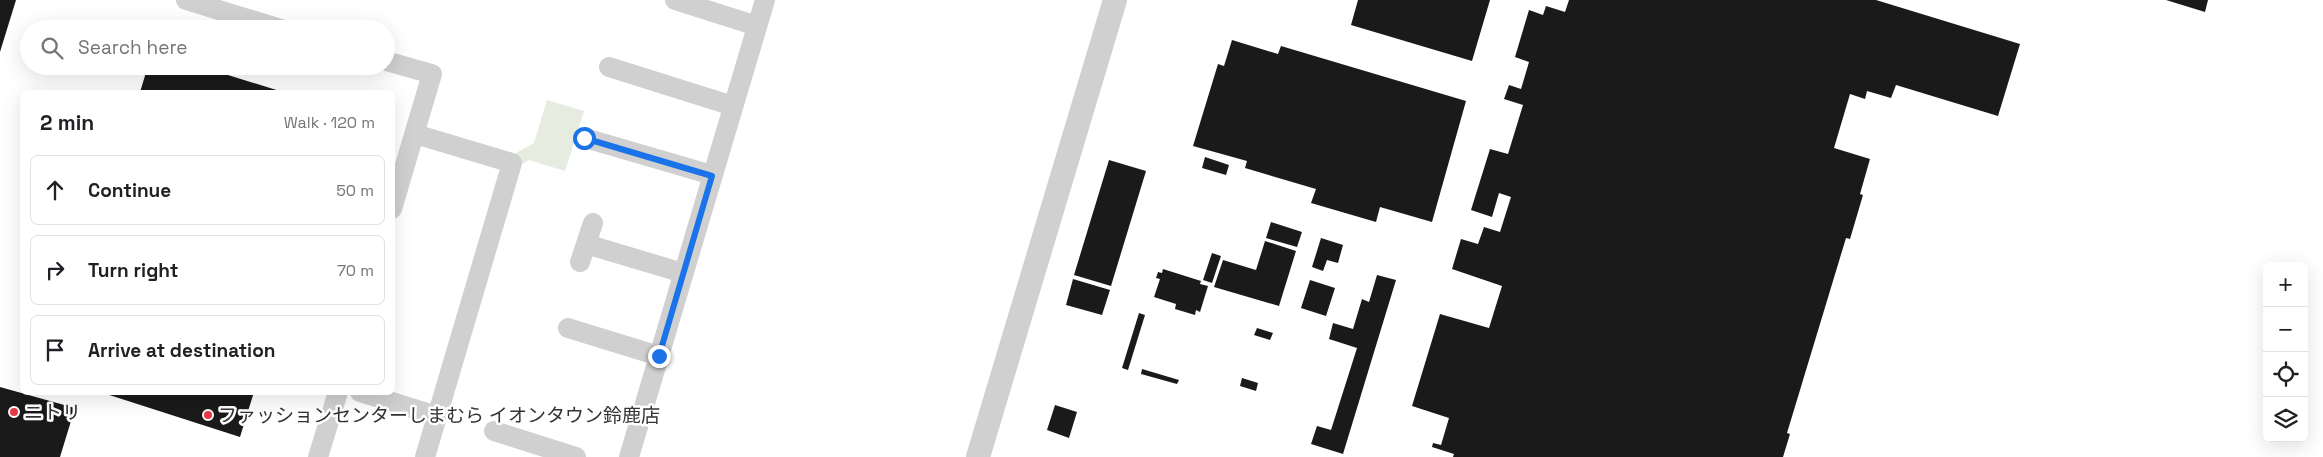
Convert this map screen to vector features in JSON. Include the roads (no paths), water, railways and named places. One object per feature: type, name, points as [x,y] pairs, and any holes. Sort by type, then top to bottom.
[{"type":"street","points":[[186,0],[252,20]]},
{"type":"street","points":[[675,0],[757,26]]},
{"type":"street","points":[[630,457],[765,0]]},
{"type":"street","points":[[978,457],[1115,0]]},
{"type":"street","points":[[395,64],[432,74],[395,199]]},
{"type":"street","points":[[609,67],[733,106]]},
{"type":"street","points":[[415,134],[512,163],[425,457]]},
{"type":"street","points":[[584,138],[712,176]]},
{"type":"street","points":[[593,224],[583,253],[683,273]]},
{"type":"street","points":[[568,328],[659,356]]},
{"type":"street","points":[[318,457],[337,395]]},
{"type":"street","points":[[370,395],[437,416]]},
{"type":"street","points":[[494,431],[576,457]]},
{"type":"place","name":"ニトリ","points":[[14,412]]},
{"type":"place","name":"ファッションセンターしまむら イオンタウン鈴鹿店","points":[[208,415]]}]
